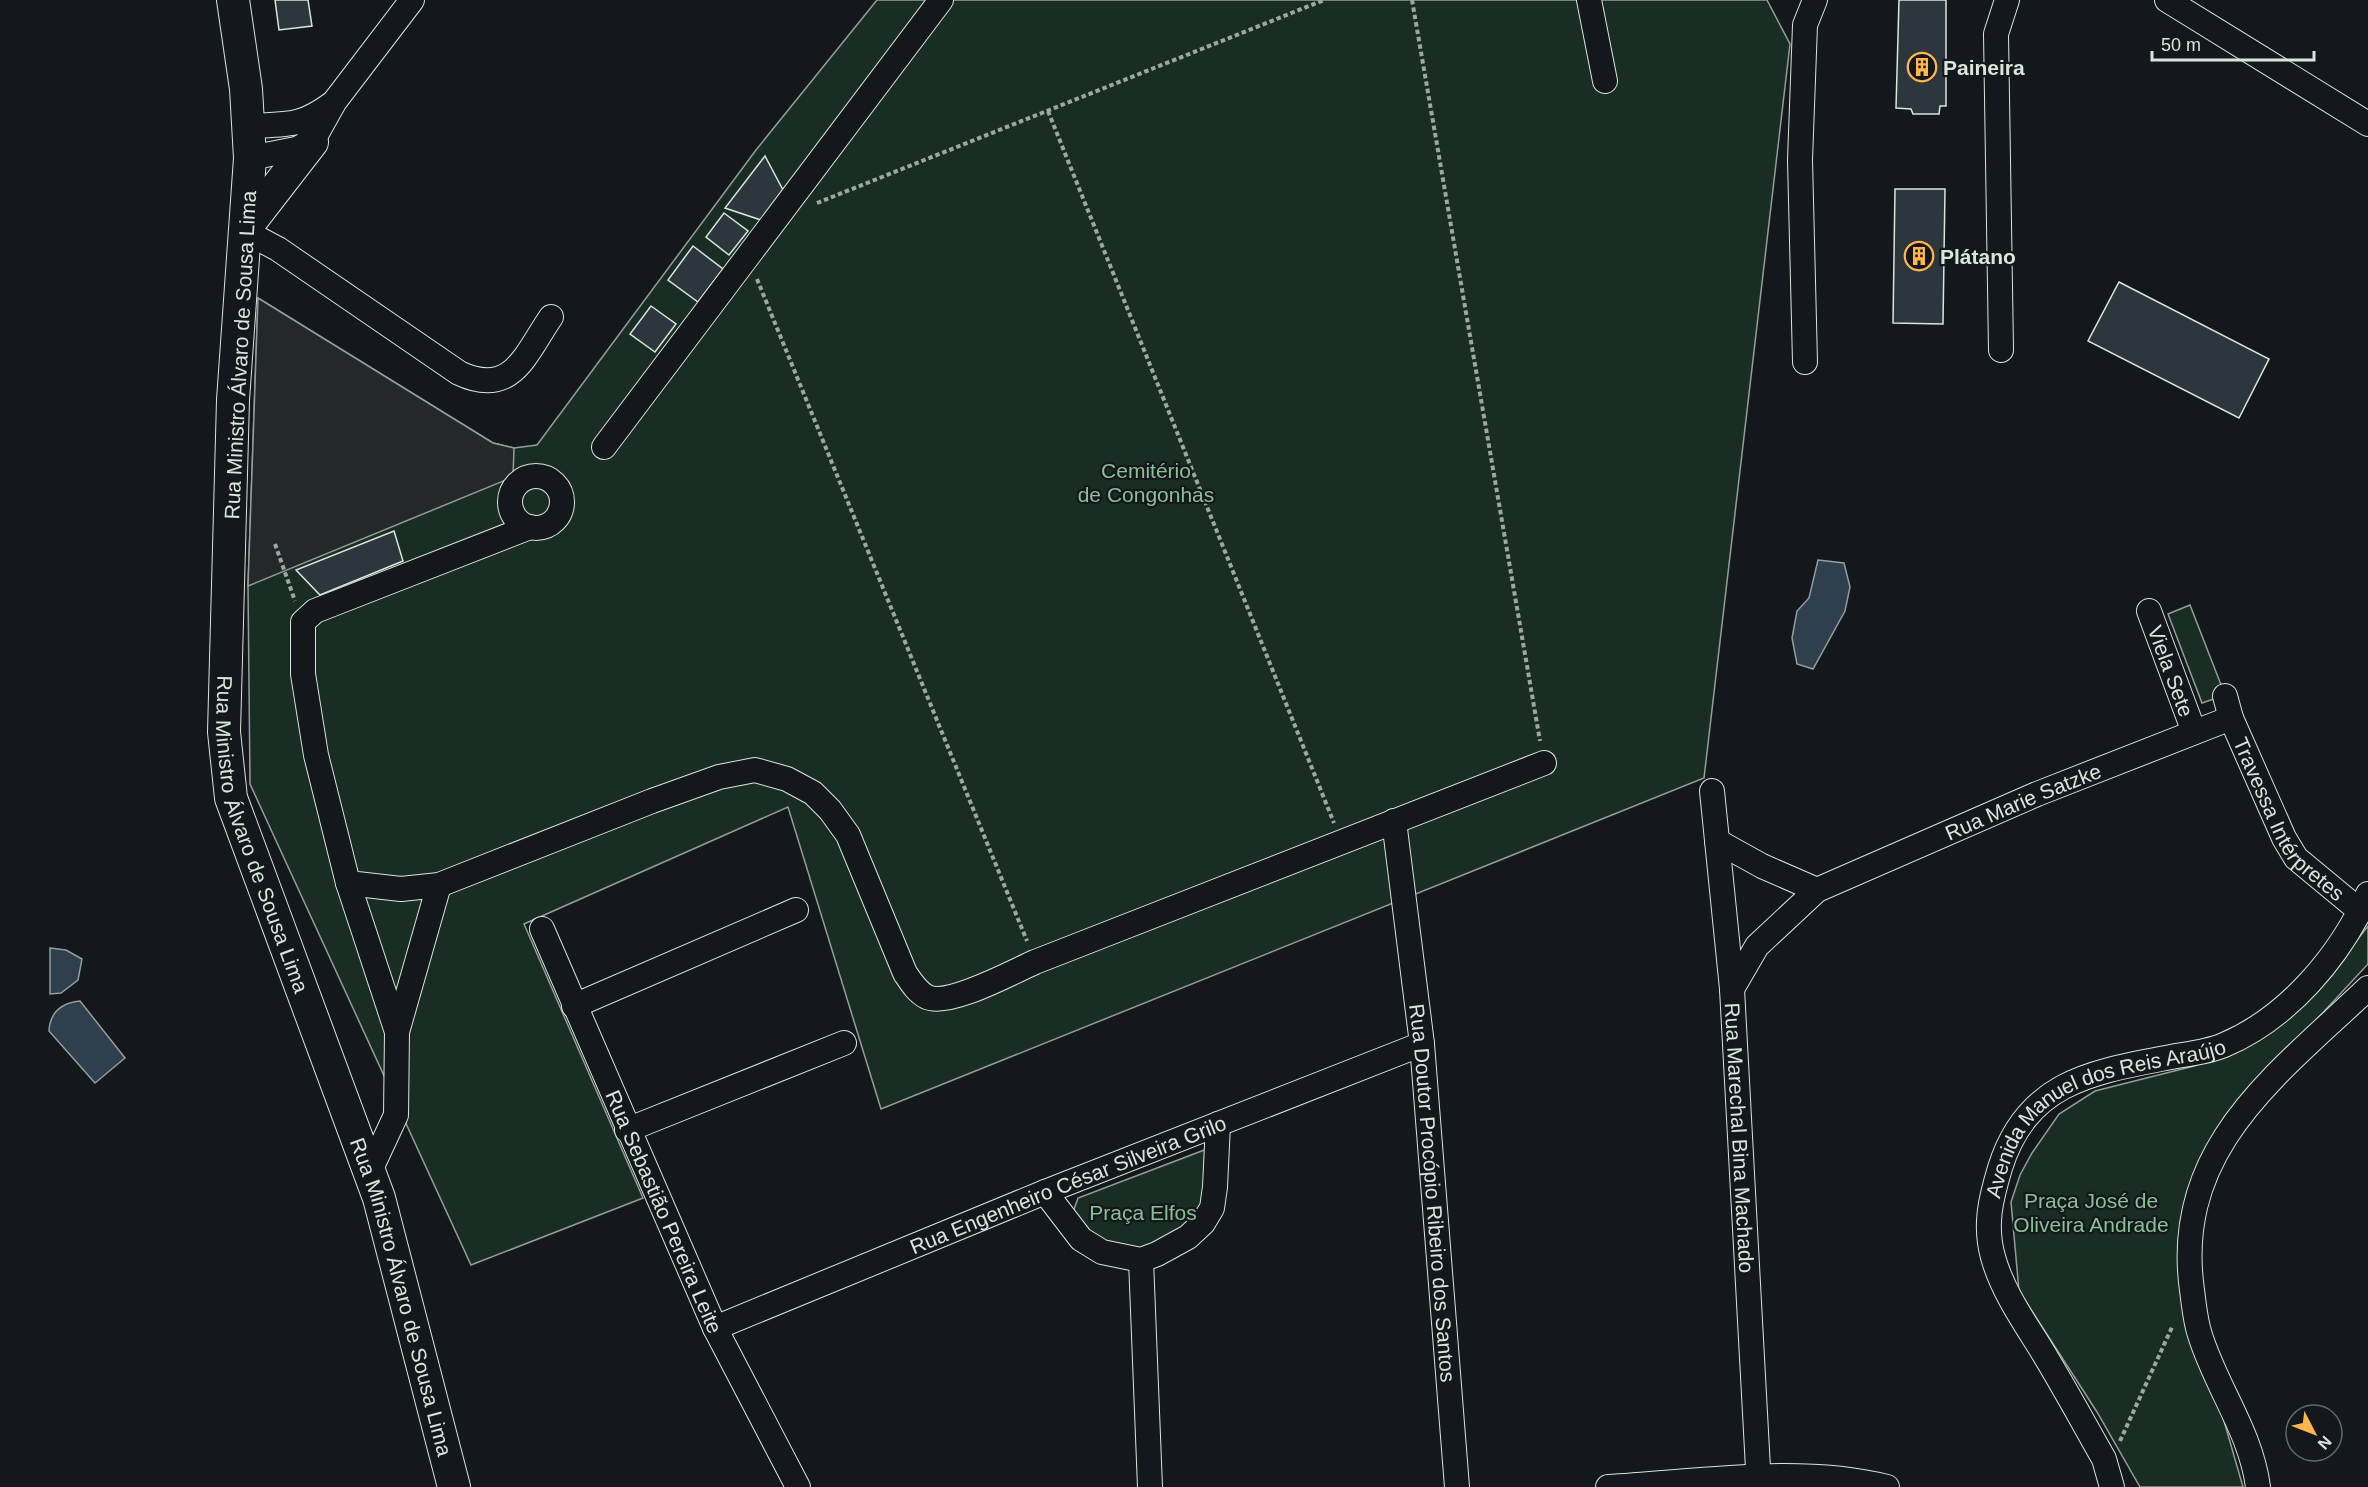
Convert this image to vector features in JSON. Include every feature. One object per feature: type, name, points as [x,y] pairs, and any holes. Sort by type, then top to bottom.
[{"type":"main road","name":"Rua Ministro Álvaro de Sousa Lima","points":[[233,0],[246,89],[250,158],[233,400],[224,732],[231,798],[379,1198],[454,1487]]},
{"type":"main road","points":[[246,229],[312,142]]},
{"type":"street","points":[[250,158],[296,149],[312,142],[335,101],[412,0]]},
{"type":"street","points":[[604,447],[779,218],[941,0]]},
{"type":"street","points":[[1589,0],[1605,81]]},
{"type":"street","points":[[1805,362],[1800,160],[1805,25],[1815,0]]},
{"type":"street","points":[[2001,350],[1996,34],[2007,0]]},
{"type":"street","points":[[2167,0],[2368,124]]},
{"type":"street","points":[[248,126],[300,123],[313,117],[335,101]]},
{"type":"street","points":[[246,229],[459,373],[477,381],[487,383],[509,376],[551,317]]},
{"type":"street","points":[[397,1032],[348,883],[316,755],[303,674],[303,622],[315,611],[530,527]]},
{"type":"street","name":"Viela Sete","points":[[2149,611],[2194,732]]},
{"type":"street","name":"Rua Marie Satzke","points":[[1732,989],[1757,946],[1817,890],[2037,794],[2194,732],[2228,707]]},
{"type":"street","name":"Travessa Intérpretes","points":[[2228,707],[2284,838],[2296,858],[2364,903]]},
{"type":"street","points":[[348,883],[401,889],[439,885],[652,801],[719,777],[754,770],[787,779],[813,793],[830,810],[848,835],[905,973],[926,997],[938,1000],[953,997],[1035,962],[1544,763]]},
{"type":"street","name":"Rua Marechal Bina Machado","points":[[1712,791],[1732,989],[1759,1483]]},
{"type":"street","name":"Rua Doutor Procópio Ribeiro dos Santos","points":[[1394,821],[1422,1044],[1456,1487]]},
{"type":"street","points":[[1717,841],[1762,866],[1817,890]]},
{"type":"street","points":[[369,1173],[396,1116],[397,1032],[439,885]]},
{"type":"street","name":"Avenida Manuel dos Reis Araújo","points":[[2110,1478],[2065,1389],[2006,1290],[1993,1256],[1988,1225],[1990,1200],[2004,1156],[2024,1121],[2048,1095],[2072,1081],[2116,1068],[2223,1046],[2253,1029],[2316,978],[2364,903]]},
{"type":"street","points":[[574,1006],[796,910]]},
{"type":"street","name":"Rua Sebastião Pereira Leite","points":[[542,929],[627,1130],[715,1328],[798,1487]]},
{"type":"street","points":[[2258,1487],[2256,1472],[2238,1419],[2204,1348],[2197,1326],[2191,1287],[2189,1228],[2201,1184],[2226,1132],[2270,1081],[2368,988]]},
{"type":"street","points":[[627,1130],[844,1043]]},
{"type":"street","name":"Rua Engenheiro César Silveira Grilo","points":[[715,1328],[1045,1192],[1422,1044]]},
{"type":"street","points":[[1045,1192],[1066,1223],[1081,1239],[1102,1252],[1141,1260],[1188,1237],[1203,1223],[1212,1208],[1218,1124]]},
{"type":"street","points":[[1141,1260],[1150,1487]]},
{"type":"street","points":[[1608,1487],[1759,1483],[1815,1477],[1862,1481],[1887,1487]]},
{"type":"path","points":[[779,218],[1324,0]]},
{"type":"path","points":[[1412,0],[1544,763]]},
{"type":"path","points":[[1048,111],[1341,842]]},
{"type":"path","points":[[748,258],[1035,962]]},
{"type":"path","points":[[275,544],[286,579]]},
{"type":"path","points":[[2110,1478],[2191,1287]]},
{"type":"green space","name":"Cemitério de Congonhas","points":[[877,0],[1767,0],[1790,44],[1704,778],[881,1109],[788,807],[524,924],[643,1198],[471,1265],[250,784],[248,586],[258,298],[493,443],[514,448],[537,445],[756,150]]},
{"type":"green space","points":[[2190,605],[2225,695],[2202,703],[2168,614]]},
{"type":"green space","name":"Praça José de Oliveira Andrade","points":[[2368,926],[2368,964],[2240,1102],[2182,1221],[2222,1414],[2243,1487],[2140,1487],[2097,1412],[2019,1291],[2011,1202],[2020,1175],[2059,1114],[2095,1091],[2194,1066],[2258,1039],[2321,986]]},
{"type":"green space","name":"Praça Elfos","points":[[1207,1149],[1201,1214],[1149,1249],[1101,1245],[1073,1212],[1078,1198]]},
{"type":"shaded area","points":[[258,298],[493,443],[514,448],[513,477],[248,586]]},
{"type":"water","points":[[1818,560],[1844,563],[1850,587],[1845,611],[1813,669],[1797,664],[1792,638],[1797,611],[1809,598]]},
{"type":"water","points":[[50,948],[66,950],[82,959],[78,980],[61,993],[50,994]]},
{"type":"water","points":[[80,1001],[125,1058],[95,1083],[49,1031],[54,1014],[62,1006]]},
{"type":"building","points":[[275,0],[308,0],[312,26],[279,30]]},
{"type":"building","name":"Paineira","points":[[1899,0],[1946,0],[1946,106],[1940,106],[1939,114],[1913,114],[1911,109],[1896,108]]},
{"type":"building","points":[[765,156],[783,190],[761,220],[725,208]]},
{"type":"building","name":"Plátano","points":[[1895,189],[1945,189],[1943,324],[1893,323]]},
{"type":"building","points":[[724,213],[748,231],[729,255],[706,237]]},
{"type":"building","points":[[693,246],[723,269],[698,302],[668,280]]},
{"type":"building","points":[[2119,282],[2269,359],[2239,418],[2088,341]]},
{"type":"building","points":[[651,306],[676,324],[655,352],[630,334]]},
{"type":"building","points":[[394,531],[403,561],[320,595],[296,570]]},
{"type":"place","name":"Paineira","points":[[1922,67]]},
{"type":"place","name":"Plátano","points":[[1919,256]]}]
